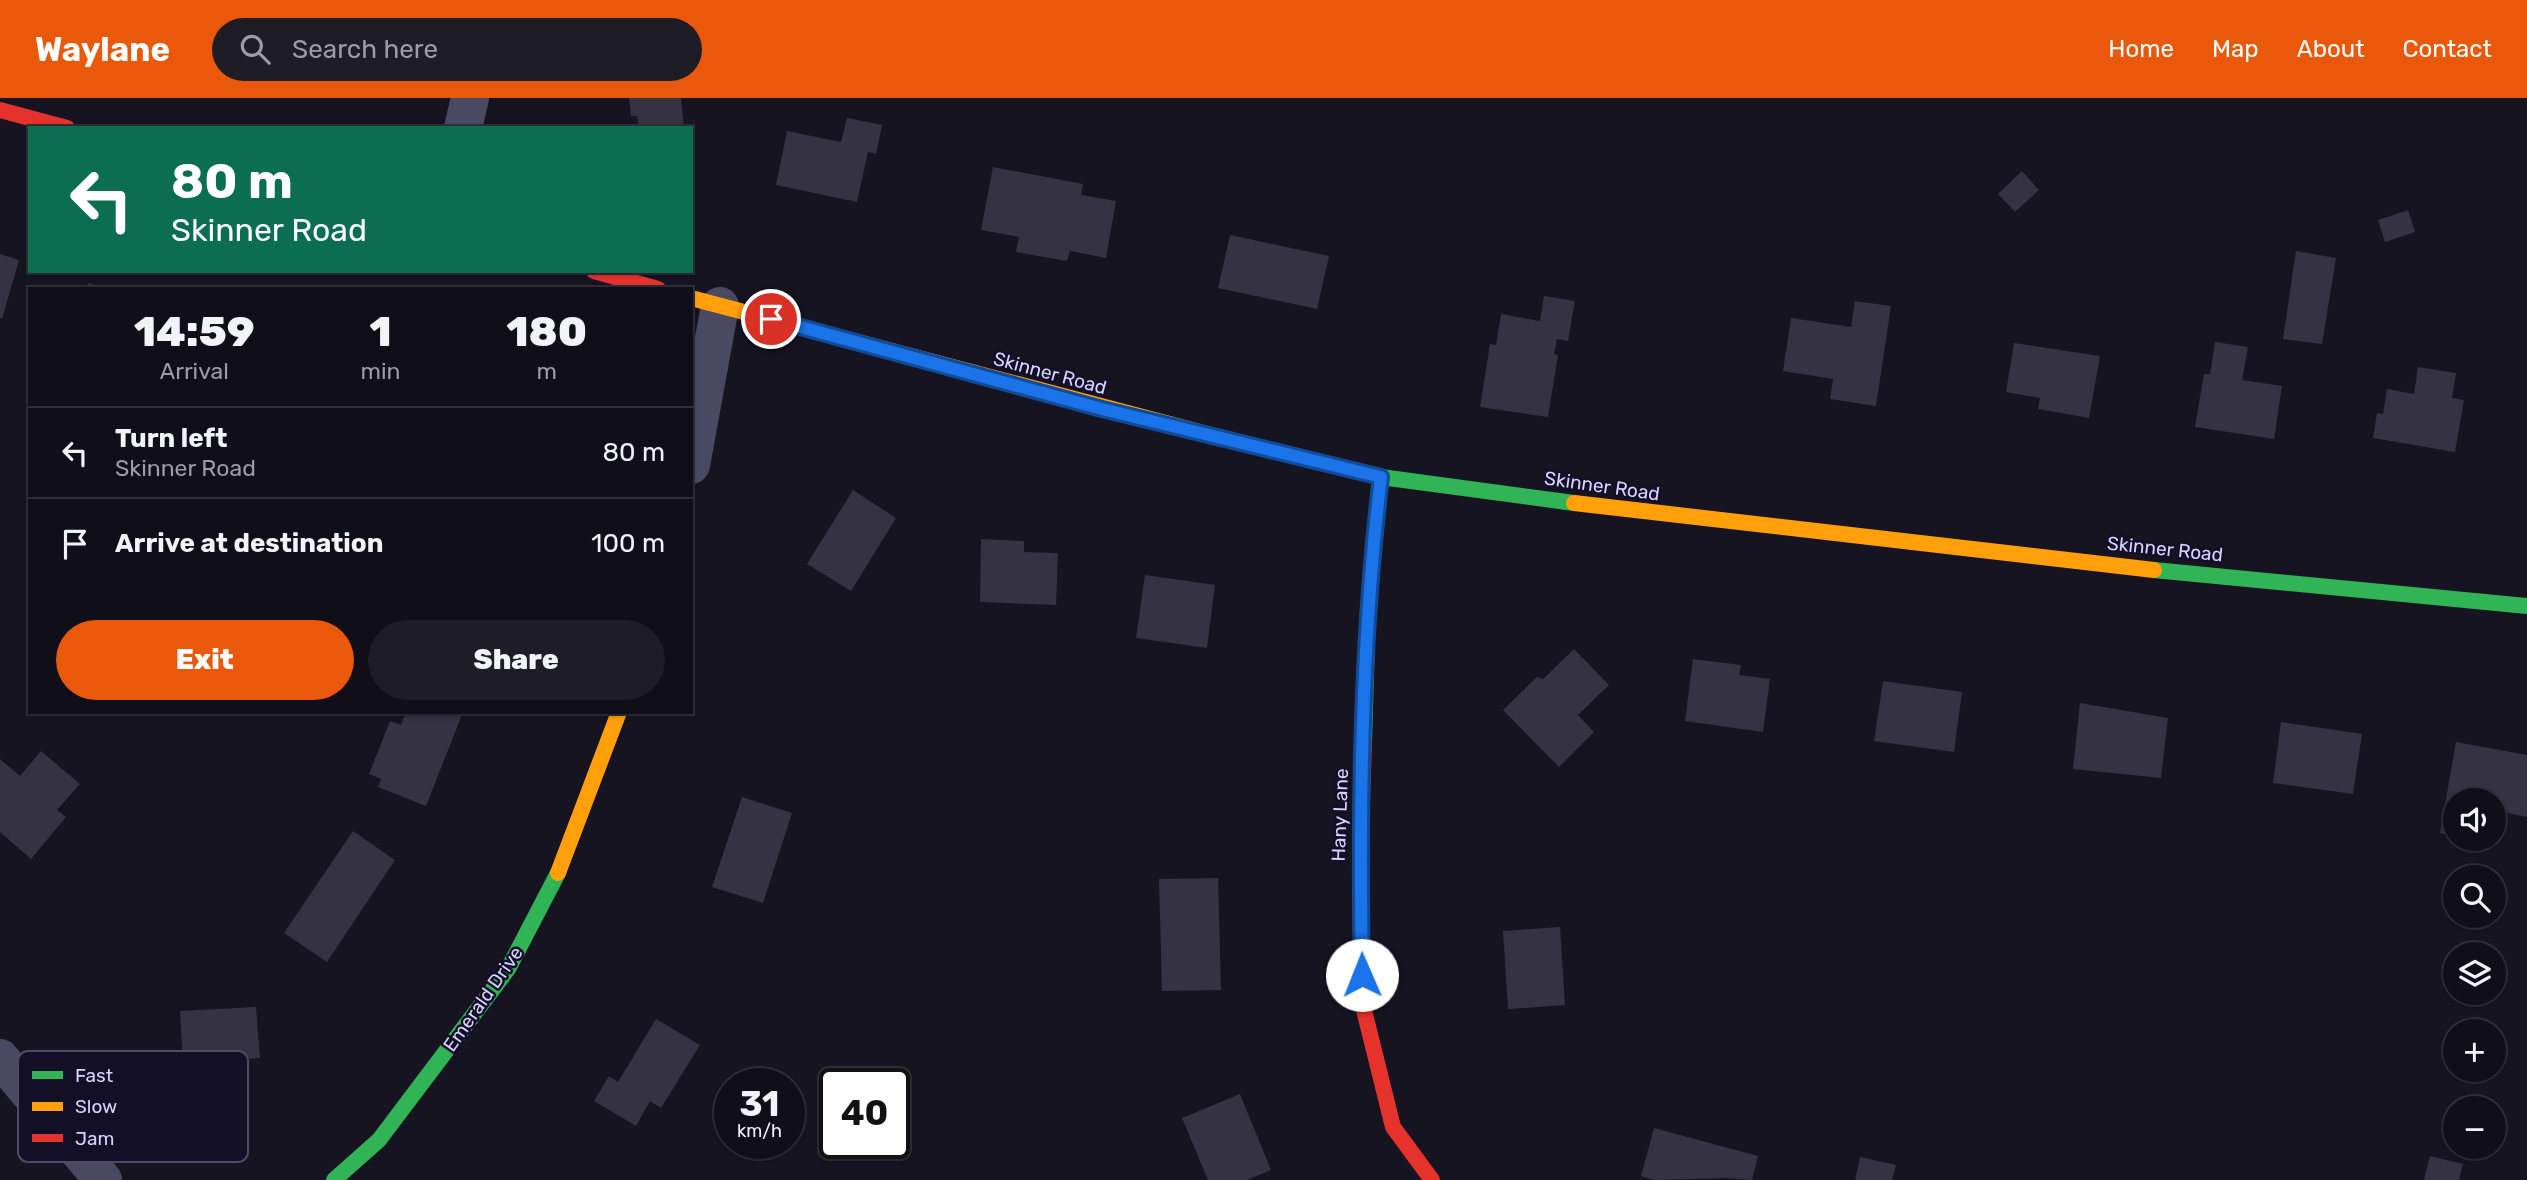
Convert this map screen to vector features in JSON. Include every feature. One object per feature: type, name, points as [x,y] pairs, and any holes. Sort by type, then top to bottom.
[{"type":"street","points":[[463,126],[470,98]]},
{"type":"street","points":[[0,110],[59,126]]},
{"type":"street","points":[[601,273],[651,287]]},
{"type":"street","points":[[693,443],[706,302]]},
{"type":"street","name":"Skinner Road","points":[[706,302],[1102,409],[1381,477],[1640,512],[2184,573],[2527,606]]},
{"type":"street","name":"Hany Lane","points":[[1381,477],[1368,610],[1360,864],[1362,1002],[1394,1127],[1432,1180]]},
{"type":"street","name":"Emerald Drive","points":[[334,1180],[379,1140],[508,969],[565,860],[618,714]]},
{"type":"street","points":[[0,1058],[18,1079]]},
{"type":"street","points":[[88,1162],[103,1180]]},
{"type":"building","points":[[629,98],[681,98],[684,126],[639,126],[637,116],[631,116]]},
{"type":"building","points":[[847,118],[882,125],[876,154],[868,152],[857,202],[776,185],[787,131],[841,142]]},
{"type":"building","points":[[993,167],[1083,184],[1081,195],[1116,201],[1106,258],[1070,251],[1067,261],[1016,252],[1019,237],[981,230]]},
{"type":"building","points":[[2022,171],[2039,190],[2015,212],[1998,194]]},
{"type":"building","points":[[2408,210],[2415,232],[2385,242],[2378,220]]},
{"type":"building","points":[[1230,235],[1329,256],[1317,309],[1218,288]]},
{"type":"building","points":[[2296,251],[2336,258],[2322,344],[2283,339]]},
{"type":"building","points":[[0,254],[19,260],[2,319],[0,318]]},
{"type":"building","points":[[88,283],[102,287],[87,287]]},
{"type":"building","points":[[1544,296],[1575,301],[1568,341],[1557,339],[1554,354],[1558,355],[1548,417],[1480,407],[1490,344],[1496,345],[1501,314],[1540,321]]},
{"type":"building","points":[[1855,301],[1891,306],[1876,406],[1830,399],[1833,379],[1783,371],[1791,318],[1851,327]]},
{"type":"building","points":[[2215,342],[2248,347],[2242,380],[2282,386],[2274,439],[2195,427],[2204,374],[2210,374]]},
{"type":"building","points":[[2014,343],[2100,356],[2089,418],[2038,409],[2040,398],[2006,392]]},
{"type":"building","points":[[2418,367],[2456,373],[2452,398],[2464,400],[2455,452],[2373,438],[2377,413],[2383,414],[2387,389],[2414,394]]},
{"type":"building","points":[[853,490],[896,518],[851,591],[807,564]]},
{"type":"building","points":[[981,539],[1024,541],[1024,552],[1058,553],[1056,605],[980,602]]},
{"type":"building","points":[[1145,575],[1215,585],[1207,648],[1136,638]]},
{"type":"building","points":[[1574,649],[1609,685],[1578,715],[1594,732],[1559,767],[1503,710],[1537,677],[1543,679]]},
{"type":"building","points":[[1693,659],[1741,665],[1739,675],[1770,679],[1763,732],[1685,721]]},
{"type":"building","points":[[1883,681],[1962,692],[1954,752],[1874,741]]},
{"type":"building","points":[[2080,703],[2168,718],[2161,778],[2073,769]]},
{"type":"building","points":[[405,714],[462,714],[426,806],[378,787],[381,779],[369,774],[390,721],[401,725]]},
{"type":"building","points":[[2281,722],[2362,734],[2353,794],[2273,783]]},
{"type":"building","points":[[2456,742],[2527,755],[2527,817],[2506,813],[2506,788],[2448,788]]},
{"type":"building","points":[[41,751],[80,784],[57,810],[66,817],[31,859],[0,832],[0,759],[20,776]]},
{"type":"building","points":[[742,797],[792,813],[763,903],[712,887]]},
{"type":"building","points":[[353,831],[395,860],[327,962],[284,933]]},
{"type":"building","points":[[1218,878],[1221,990],[1162,991],[1159,879]]},
{"type":"building","points":[[1560,927],[1565,1005],[1508,1009],[1503,931]]},
{"type":"building","points":[[256,1007],[260,1058],[248,1059],[248,1051],[182,1051],[180,1011]]},
{"type":"building","points":[[656,1019],[700,1045],[661,1108],[650,1101],[636,1126],[594,1101],[609,1076],[618,1082]]},
{"type":"building","points":[[1240,1094],[1271,1170],[1247,1180],[1208,1180],[1182,1118]]},
{"type":"building","points":[[1654,1128],[1758,1156],[1752,1180],[1654,1180],[1641,1176]]},
{"type":"building","points":[[2430,1156],[2463,1164],[2459,1180],[2424,1180]]},
{"type":"building","points":[[1860,1157],[1896,1165],[1892,1180],[1855,1180]]},
{"type":"traffic: fast","points":[[1211,435],[1381,477],[1574,503]]},
{"type":"traffic: fast","points":[[1364,741],[1368,610],[1381,477]]},
{"type":"traffic: fast","points":[[2154,570],[2527,606]]},
{"type":"traffic: fast","points":[[334,1180],[379,1140],[508,969],[558,873]]},
{"type":"traffic: slow","points":[[693,299],[1211,435]]},
{"type":"traffic: slow","points":[[1574,503],[2154,570]]},
{"type":"traffic: slow","points":[[558,873],[618,714]]},
{"type":"traffic: jam","points":[[0,110],[60,126]]},
{"type":"traffic: jam","points":[[601,273],[651,287]]},
{"type":"traffic: jam","points":[[1364,741],[1360,864],[1362,1002],[1393,1127],[1432,1180]]},
{"type":"route","points":[[771,319],[1102,409],[1381,477],[1368,610],[1360,864],[1362,975]]}]
